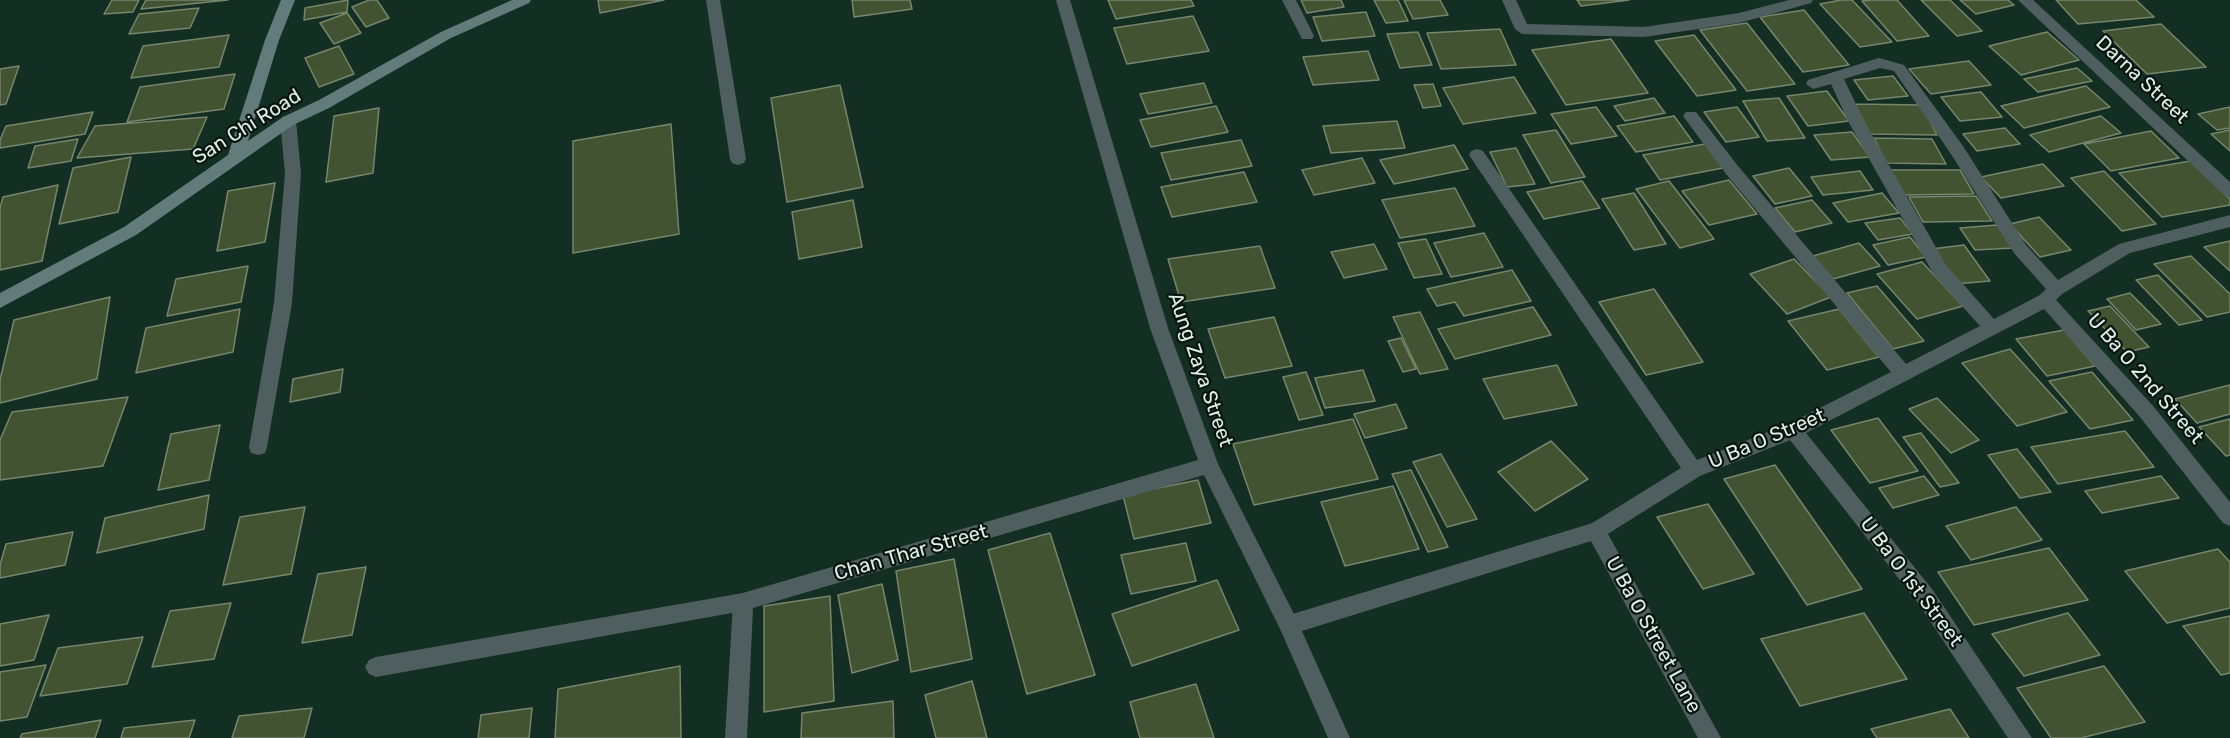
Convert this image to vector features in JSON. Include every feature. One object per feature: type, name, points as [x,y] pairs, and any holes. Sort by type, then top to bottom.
[{"type":"street","points":[[236,155],[272,40],[288,0]]},
{"type":"street","name":"San Chi Road","points":[[0,301],[130,231],[236,155],[288,121],[324,104],[446,35],[524,0]]},
{"type":"street","points":[[713,0],[738,159]]},
{"type":"street","name":"Aung Zaya Street","points":[[1063,0],[1160,328],[1209,465],[1289,625],[1339,738]]},
{"type":"street","points":[[1289,0],[1307,36]]},
{"type":"street","points":[[1509,0],[1522,29],[1644,32],[1739,18],[1806,0]]},
{"type":"street","name":"Darna Street","points":[[2025,0],[2230,191]]},
{"type":"street","name":"U Ba O 2nd Street","points":[[1814,84],[1879,63],[1899,68],[1957,150],[2051,294],[2230,517]]},
{"type":"street","points":[[1835,76],[1856,121],[1940,270],[1992,328]]},
{"type":"street","points":[[1690,116],[1903,374]]},
{"type":"street","points":[[258,447],[283,303],[293,174],[288,121]]},
{"type":"street","points":[[1477,155],[1693,470]]},
{"type":"street","name":"U Ba O Street","points":[[1289,625],[1596,531],[1693,470],[1793,431],[1992,328],[2125,248],[2230,220]]},
{"type":"street","name":"U Ba O 1st Street","points":[[1793,431],[1925,596],[2021,738]]},
{"type":"street","name":"Chan Thar Street","points":[[376,667],[743,602],[1209,465]]},
{"type":"street","name":"U Ba O Street Lane","points":[[1596,531],[1710,738]]},
{"type":"street","points":[[736,738],[743,602]]},
{"type":"building","points":[[112,0],[139,0],[133,12],[104,14]]},
{"type":"building","points":[[146,0],[228,0],[141,9]]},
{"type":"building","points":[[348,0],[347,12],[304,20],[305,8]]},
{"type":"building","points":[[369,0],[377,0],[389,18],[366,27],[352,7]]},
{"type":"building","points":[[598,0],[664,0],[600,13]]},
{"type":"building","points":[[852,0],[910,0],[912,9],[854,17]]},
{"type":"building","points":[[1108,0],[1191,0],[1194,6],[1116,19]]},
{"type":"building","points":[[1301,0],[1341,0],[1344,7],[1307,13]]},
{"type":"building","points":[[1374,0],[1398,0],[1408,21],[1386,23]]},
{"type":"building","points":[[1404,0],[1440,0],[1448,15],[1413,19]]},
{"type":"building","points":[[1577,0],[1629,0],[1581,6]]},
{"type":"building","points":[[1852,0],[1892,42],[1860,47],[1820,4]]},
{"type":"building","points":[[1897,0],[1929,36],[1897,41],[1862,1]]},
{"type":"building","points":[[1921,0],[1950,0],[1982,31],[1957,36]]},
{"type":"building","points":[[1960,0],[2008,0],[2014,5],[1976,14]]},
{"type":"building","points":[[2056,0],[2136,0],[2154,17],[2078,24]]},
{"type":"building","points":[[199,8],[190,28],[129,34],[139,14]]},
{"type":"building","points":[[1804,10],[1849,65],[1803,72],[1760,17]]},
{"type":"building","points":[[1366,12],[1375,36],[1322,41],[1313,17]]},
{"type":"building","points":[[347,13],[361,33],[334,44],[320,23]]},
{"type":"building","points":[[1193,16],[1209,51],[1127,64],[1114,28]]},
{"type":"building","points":[[1747,23],[1795,84],[1747,91],[1700,30]]},
{"type":"building","points":[[2161,24],[2206,67],[2147,74],[2103,31]]},
{"type":"building","points":[[1500,29],[1516,65],[1441,69],[1427,33]]},
{"type":"building","points":[[1418,32],[1432,65],[1400,68],[1387,34]]},
{"type":"building","points":[[2047,32],[2079,60],[2021,75],[1989,46]]},
{"type":"building","points":[[229,35],[219,67],[131,78],[143,46]]},
{"type":"building","points":[[1694,35],[1736,90],[1697,96],[1655,41]]},
{"type":"building","points":[[1611,39],[1648,93],[1566,105],[1532,50]]},
{"type":"building","points":[[339,46],[354,74],[319,87],[305,58]]},
{"type":"building","points":[[1368,51],[1379,80],[1313,85],[1303,57]]},
{"type":"building","points":[[1969,61],[1991,85],[1931,94],[1909,69]]},
{"type":"building","points":[[19,66],[6,104],[0,105],[0,69]]},
{"type":"building","points":[[2077,68],[2092,81],[2038,92],[2024,79]]},
{"type":"building","points":[[235,74],[224,109],[127,122],[140,87]]},
{"type":"building","points":[[1893,76],[1908,96],[1868,100],[1854,80]]},
{"type":"building","points":[[1514,77],[1536,113],[1463,124],[1443,88]]},
{"type":"building","points":[[1204,83],[1212,103],[1148,114],[1140,94]]},
{"type":"building","points":[[1433,84],[1441,106],[1423,108],[1414,85]]},
{"type":"building","points":[[840,85],[863,187],[787,202],[771,98]]},
{"type":"building","points":[[2086,86],[2110,107],[2024,128],[2001,106]]},
{"type":"building","points":[[1827,91],[1849,121],[1808,126],[1787,96]]},
{"type":"building","points":[[1981,92],[2002,117],[1960,121],[1941,97]]},
{"type":"building","points":[[1654,98],[1665,113],[1625,121],[1614,106]]},
{"type":"building","points":[[1779,98],[1805,138],[1767,141],[1743,101]]},
{"type":"building","points":[[1855,104],[1921,105],[1937,135],[1870,134]]},
{"type":"building","points":[[1216,106],[1228,132],[1151,147],[1140,120]]},
{"type":"building","points":[[1596,107],[1617,136],[1571,144],[1551,114]]},
{"type":"building","points":[[1737,107],[1759,137],[1726,142],[1704,112]]},
{"type":"building","points":[[2230,107],[2230,128],[2217,130],[2198,114]]},
{"type":"building","points":[[379,108],[373,173],[326,182],[334,116]]},
{"type":"building","points":[[93,112],[85,134],[0,148],[0,140],[6,126]]},
{"type":"building","points":[[1674,116],[1693,142],[1636,152],[1617,126]]},
{"type":"building","points":[[2101,116],[2121,133],[2049,152],[2030,135]]},
{"type":"building","points":[[207,117],[193,149],[77,158],[95,126]]},
{"type":"building","points":[[1397,121],[1405,148],[1331,153],[1323,126]]},
{"type":"building","points":[[671,124],[679,234],[573,253],[573,141]]},
{"type":"building","points":[[2005,128],[2020,144],[1977,151],[1963,134]]},
{"type":"building","points":[[1556,130],[1585,177],[1551,183],[1523,135]]},
{"type":"building","points":[[2230,130],[2230,151],[2211,134]]},
{"type":"building","points":[[2151,131],[2179,158],[2111,171],[2084,144]]},
{"type":"building","points":[[1852,132],[1870,157],[1831,160],[1814,135]]},
{"type":"building","points":[[1874,138],[1932,139],[1946,164],[1886,163]]},
{"type":"building","points":[[78,139],[71,161],[28,168],[35,146]]},
{"type":"building","points":[[1241,140],[1252,166],[1171,180],[1161,153]]},
{"type":"building","points":[[1705,144],[1723,168],[1660,180],[1643,155]]},
{"type":"building","points":[[1454,145],[1468,169],[1394,184],[1380,160]]},
{"type":"building","points":[[1516,148],[1535,184],[1507,187],[1490,152]]},
{"type":"building","points":[[131,157],[118,212],[59,224],[73,168]]},
{"type":"building","points":[[1362,158],[1375,183],[1314,195],[1302,170]]},
{"type":"building","points":[[2191,161],[2230,199],[2230,205],[2162,217],[2119,173]]},
{"type":"building","points":[[2043,164],[2064,186],[2001,198],[1981,177]]},
{"type":"building","points":[[1789,168],[1812,196],[1775,204],[1753,176]]},
{"type":"building","points":[[1889,170],[1960,170],[1974,194],[1903,195]]},
{"type":"building","points":[[1860,171],[1873,190],[1823,195],[1811,177]]},
{"type":"building","points":[[2104,171],[2156,224],[2122,231],[2071,178]]},
{"type":"building","points":[[1244,172],[1257,202],[1172,217],[1161,187]]},
{"type":"building","points":[[1729,180],[1757,214],[1709,225],[1682,191]]},
{"type":"building","points":[[1582,181],[1600,208],[1544,219],[1527,192]]},
{"type":"building","points":[[1669,181],[1714,239],[1680,248],[1636,189]]},
{"type":"building","points":[[275,183],[265,242],[217,251],[228,191]]},
{"type":"building","points":[[58,185],[42,261],[0,270],[0,208],[3,197]]},
{"type":"building","points":[[1455,188],[1475,226],[1400,238],[1382,200]]},
{"type":"building","points":[[1634,193],[1666,244],[1634,250],[1602,199]]},
{"type":"building","points":[[1882,193],[1899,213],[1848,222],[1833,203]]},
{"type":"building","points":[[1976,196],[1992,221],[1923,222],[1909,197]]},
{"type":"building","points":[[853,200],[862,247],[799,259],[792,212]]},
{"type":"building","points":[[1812,200],[1832,223],[1795,232],[1775,208]]},
{"type":"building","points":[[2039,217],[2071,250],[2040,257],[2010,224]]},
{"type":"building","points":[[1900,218],[1913,234],[1878,240],[1865,223]]},
{"type":"building","points":[[1997,225],[2013,248],[1975,250],[1960,228]]},
{"type":"building","points":[[1484,233],[1503,267],[1451,277],[1434,243]]},
{"type":"building","points":[[1910,237],[1926,257],[1888,265],[1873,245]]},
{"type":"building","points":[[1426,239],[1442,274],[1414,278],[1398,243]]},
{"type":"building","points":[[2230,241],[2230,271],[2204,247]]},
{"type":"building","points":[[1859,243],[1880,266],[1833,279],[1813,256]]},
{"type":"building","points":[[1374,244],[1387,269],[1344,278],[1331,252]]},
{"type":"building","points":[[1964,245],[1990,281],[1955,284],[1931,249]]},
{"type":"building","points":[[1260,246],[1275,288],[1181,302],[1168,259]]},
{"type":"building","points":[[2191,256],[2230,294],[2230,312],[2207,317],[2154,264]]},
{"type":"building","points":[[1794,259],[1831,297],[1787,314],[1750,274]]},
{"type":"building","points":[[1922,262],[1963,306],[1917,319],[1877,274]]},
{"type":"building","points":[[248,266],[241,302],[167,316],[176,279]]},
{"type":"building","points":[[1512,270],[1531,301],[1464,316],[1455,302],[1437,306],[1427,289]]},
{"type":"building","points":[[2158,275],[2202,320],[2179,325],[2136,280]]},
{"type":"building","points":[[1877,286],[1924,341],[1893,349],[1847,293]]},
{"type":"building","points":[[1654,289],[1703,362],[1646,375],[1599,302]]},
{"type":"building","points":[[2130,293],[2161,324],[2136,330],[2107,299]]},
{"type":"building","points":[[110,297],[97,379],[0,403],[0,380],[14,320]]},
{"type":"building","points":[[2110,306],[2149,347],[2127,352],[2088,311]]},
{"type":"building","points":[[1533,307],[1551,335],[1455,359],[1438,329]]},
{"type":"building","points":[[240,309],[233,352],[136,373],[146,328]]},
{"type":"building","points":[[1839,309],[1879,357],[1827,370],[1788,321]]},
{"type":"building","points":[[1420,312],[1448,369],[1420,374],[1393,317]]},
{"type":"building","points":[[1274,317],[1292,366],[1225,378],[1208,329]]},
{"type":"building","points":[[2064,330],[2095,366],[2047,376],[2016,339]]},
{"type":"building","points":[[1401,338],[1416,369],[1403,372],[1388,341]]},
{"type":"building","points":[[2010,349],[2067,412],[2017,426],[1962,363]]},
{"type":"building","points":[[1557,365],[1577,405],[1504,419],[1483,379]]},
{"type":"building","points":[[343,369],[340,392],[290,402],[293,379]]},
{"type":"building","points":[[1363,370],[1375,401],[1325,408],[1315,378]]},
{"type":"building","points":[[1306,372],[1323,415],[1299,420],[1283,377]]},
{"type":"building","points":[[2092,372],[2133,420],[2090,429],[2049,381]]},
{"type":"building","points":[[2230,385],[2230,414],[2197,423],[2175,399]]},
{"type":"building","points":[[128,397],[103,466],[0,480],[0,440],[12,412]]},
{"type":"building","points":[[1937,398],[1979,440],[1951,453],[1909,409]]},
{"type":"building","points":[[1396,404],[1407,428],[1365,438],[1354,414]]},
{"type":"building","points":[[1878,418],[1918,471],[1870,483],[1831,430]]},
{"type":"building","points":[[1353,419],[1378,479],[1254,505],[1233,444]]},
{"type":"building","points":[[2230,419],[2230,455],[2226,456],[2199,427]]},
{"type":"building","points":[[220,425],[209,480],[158,490],[171,434]]},
{"type":"building","points":[[2125,431],[2154,467],[2058,484],[2031,447]]},
{"type":"building","points":[[1921,433],[1959,483],[1940,487],[1903,437]]},
{"type":"building","points":[[1551,441],[1588,479],[1535,511],[1498,472]]},
{"type":"building","points":[[2017,449],[2051,492],[2020,498],[1988,455]]},
{"type":"building","points":[[1441,454],[1477,519],[1447,527],[1413,462]]},
{"type":"building","points":[[1775,465],[1862,589],[1807,605],[1724,479]]},
{"type":"building","points":[[1411,470],[1448,547],[1428,552],[1392,474]]},
{"type":"building","points":[[1924,476],[1939,495],[1893,508],[1879,488]]},
{"type":"building","points":[[2161,476],[2179,498],[2102,513],[2085,491]]},
{"type":"building","points":[[1198,480],[1211,523],[1134,539],[1123,495]]},
{"type":"building","points":[[1393,486],[1419,549],[1345,566],[1321,502]]},
{"type":"building","points":[[209,495],[204,529],[97,553],[105,518]]},
{"type":"building","points":[[1708,504],[1754,574],[1703,589],[1657,517]]},
{"type":"building","points":[[305,507],[291,574],[223,585],[240,517]]},
{"type":"building","points":[[2016,507],[2042,540],[1971,560],[1946,526]]},
{"type":"building","points":[[73,532],[65,565],[0,578],[0,565],[6,544]]},
{"type":"building","points":[[1050,533],[1095,675],[1027,694],[988,550]]},
{"type":"building","points":[[1186,543],[1196,581],[1131,594],[1121,555]]},
{"type":"building","points":[[2049,548],[2088,600],[1974,625],[1938,572]]},
{"type":"building","points":[[2218,549],[2230,562],[2230,608],[2167,623],[2125,571]]},
{"type":"building","points":[[954,559],[972,659],[911,672],[896,571]]},
{"type":"building","points":[[366,567],[352,635],[302,643],[318,574]]},
{"type":"building","points":[[1217,580],[1239,630],[1132,666],[1112,614]]},
{"type":"building","points":[[882,584],[898,660],[852,673],[838,595]]},
{"type":"building","points":[[830,596],[834,701],[764,712],[764,606]]},
{"type":"building","points":[[231,603],[214,659],[152,667],[170,611]]},
{"type":"building","points":[[1864,613],[1907,679],[1800,706],[1761,639]]},
{"type":"building","points":[[2068,613],[2100,655],[2024,676],[1992,634]]},
{"type":"building","points":[[49,615],[34,660],[0,666],[0,624]]},
{"type":"building","points":[[2230,616],[2230,673],[2221,675],[2183,626]]},
{"type":"building","points":[[143,637],[127,684],[40,696],[58,648]]},
{"type":"building","points":[[46,665],[27,717],[0,721],[0,672]]},
{"type":"building","points":[[680,666],[681,738],[555,738],[558,689]]},
{"type":"building","points":[[2104,666],[2145,722],[2081,738],[2051,738],[2017,688]]},
{"type":"building","points":[[972,681],[987,738],[936,738],[925,695]]},
{"type":"building","points":[[1196,684],[1214,738],[1140,738],[1130,702]]},
{"type":"building","points":[[893,701],[894,738],[801,738],[802,713]]},
{"type":"building","points":[[312,708],[304,738],[232,738],[239,716]]},
{"type":"building","points":[[532,708],[529,738],[478,738],[481,715]]},
{"type":"building","points":[[1950,709],[1969,738],[1877,738],[1871,729]]},
{"type":"building","points":[[101,720],[95,738],[20,738],[22,734]]},
{"type":"building","points":[[195,720],[189,738],[121,738],[124,728]]}]
